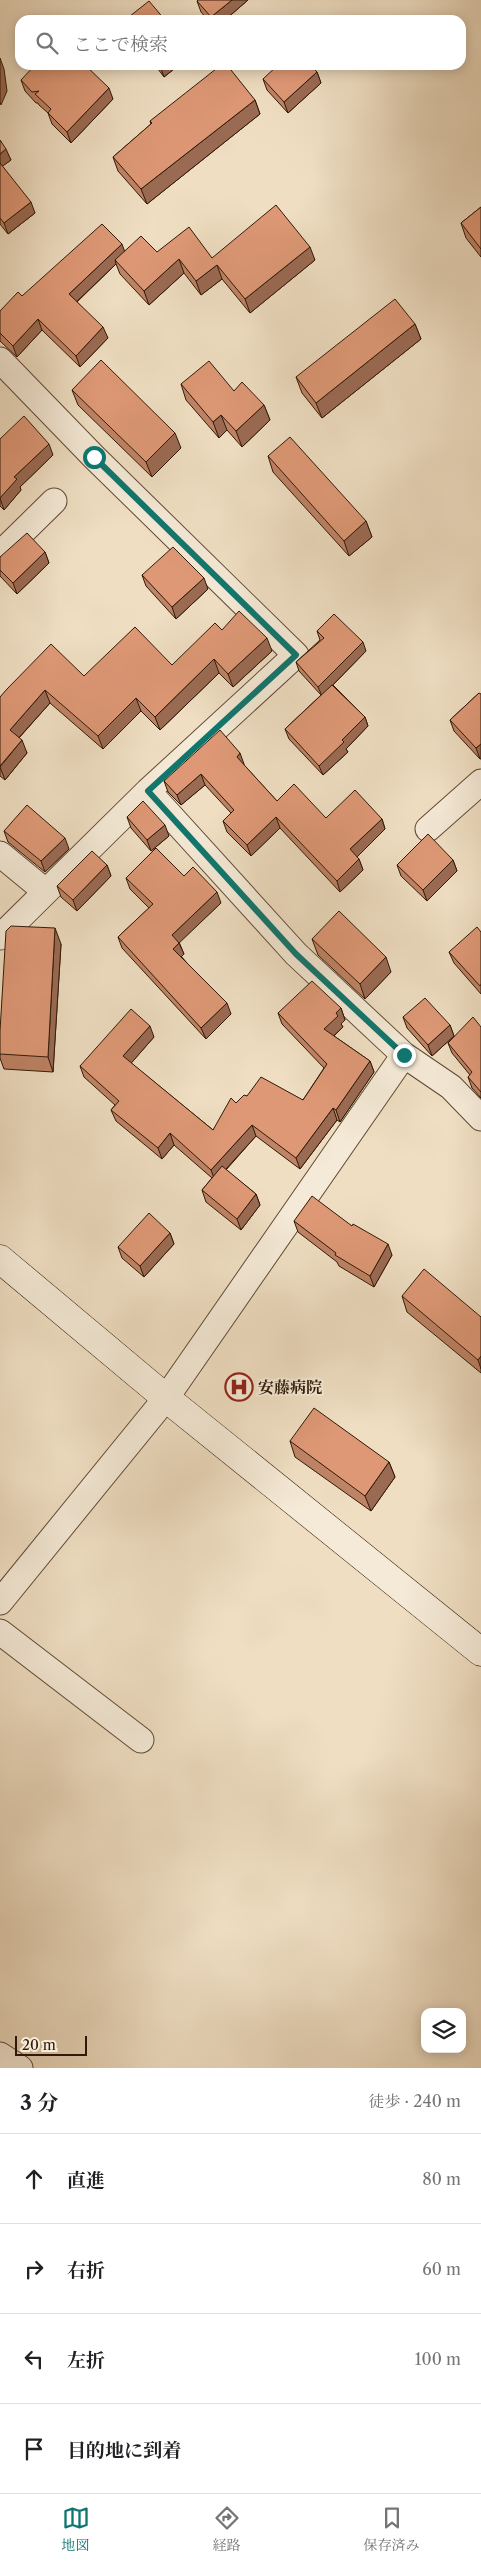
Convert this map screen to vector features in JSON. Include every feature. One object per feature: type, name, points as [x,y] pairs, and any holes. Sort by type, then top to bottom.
[{"type":"street","points":[[0,360],[94,457],[296,655],[148,791],[0,937]]},
{"type":"street","points":[[0,554],[54,501]]},
{"type":"street","points":[[428,829],[481,782]]},
{"type":"street","points":[[148,791],[296,954],[404,1055],[451,1087],[481,1118]]},
{"type":"street","points":[[0,854],[45,891]]},
{"type":"street","points":[[0,1602],[166,1398],[404,1055]]},
{"type":"street","points":[[0,1258],[166,1398],[481,1652]]},
{"type":"street","points":[[0,1632],[141,1740]]},
{"type":"street","points":[[0,2056],[20,2068]]},
{"type":"building","points":[[232,0],[213,15],[209,15],[197,1]]},
{"type":"building","points":[[149,1],[161,15],[131,15]]},
{"type":"building","points":[[30,70],[90,70],[109,88],[67,132],[48,113],[51,109],[35,94],[39,91],[32,92],[21,80]]},
{"type":"building","points":[[215,70],[231,70],[255,100],[141,189],[113,157],[152,123],[150,121]]},
{"type":"building","points":[[273,70],[315,70],[317,72],[284,102],[263,79]]},
{"type":"building","points":[[0,140],[6,149],[0,154]]},
{"type":"building","points":[[0,163],[31,202],[4,223],[0,218]]},
{"type":"building","points":[[276,205],[310,247],[245,299],[217,265],[196,281],[179,259],[144,291],[115,260],[141,236],[157,252],[189,227],[212,258]]},
{"type":"building","points":[[481,207],[481,249],[461,223]]},
{"type":"building","points":[[102,224],[122,244],[69,294],[103,327],[76,356],[38,319],[13,346],[0,333],[0,311],[18,292],[22,296]]},
{"type":"building","points":[[395,299],[415,324],[316,403],[296,377]]},
{"type":"building","points":[[101,360],[175,433],[146,462],[72,390]]},
{"type":"building","points":[[209,361],[234,391],[242,382],[264,405],[236,431],[221,415],[213,422],[181,384]]},
{"type":"building","points":[[24,416],[49,444],[14,477],[17,479],[0,498],[0,439]]},
{"type":"building","points":[[290,437],[366,521],[344,541],[268,456]]},
{"type":"building","points":[[27,533],[45,552],[13,583],[0,570],[0,557]]},
{"type":"building","points":[[173,547],[204,578],[172,607],[142,575]]},
{"type":"building","points":[[239,611],[267,638],[228,674],[214,659],[155,717],[136,698],[98,736],[45,690],[10,730],[22,740],[0,766],[0,697],[51,644],[84,676],[135,627],[172,665],[215,623],[222,630]]},
{"type":"building","points":[[334,614],[363,642],[318,687],[296,662],[324,638],[317,631]]},
{"type":"building","points":[[332,685],[365,717],[342,740],[344,742],[319,766],[285,729]]},
{"type":"building","points":[[479,693],[481,694],[481,744],[476,748],[450,720]]},
{"type":"building","points":[[220,730],[240,753],[237,757],[277,801],[294,784],[326,818],[355,790],[382,819],[350,849],[359,859],[337,881],[276,817],[247,845],[223,821],[234,810],[201,774],[177,795],[164,781]]},
{"type":"building","points":[[143,801],[165,825],[147,840],[127,817]]},
{"type":"building","points":[[27,805],[65,838],[41,861],[4,831]]},
{"type":"building","points":[[428,834],[453,860],[423,890],[397,865]]},
{"type":"building","points":[[156,848],[184,876],[193,867],[217,892],[172,935],[179,943],[173,949],[227,1003],[201,1028],[118,937],[153,904],[126,878]]},
{"type":"building","points":[[92,851],[107,865],[73,900],[57,886]]},
{"type":"building","points":[[339,911],[386,957],[360,984],[312,939]]},
{"type":"building","points":[[11,926],[55,928],[48,1057],[0,1054],[6,931]]},
{"type":"building","points":[[477,927],[481,932],[480,986],[449,952]]},
{"type":"building","points":[[312,981],[341,1008],[336,1013],[338,1016],[324,1029],[370,1061],[336,1110],[333,1108],[296,1158],[252,1125],[211,1170],[170,1133],[158,1148],[111,1110],[119,1101],[80,1066],[131,1009],[150,1026],[123,1056],[213,1130],[231,1098],[236,1103],[244,1095],[247,1096],[261,1077],[303,1100],[327,1064],[278,1013]]},
{"type":"building","points":[[425,998],[450,1025],[428,1045],[403,1017]]},
{"type":"building","points":[[473,1017],[481,1027],[481,1092],[468,1077],[472,1072],[448,1043]]},
{"type":"building","points":[[222,1166],[256,1194],[237,1219],[202,1190]]},
{"type":"building","points":[[312,1196],[352,1226],[353,1224],[388,1244],[370,1276],[335,1255],[336,1253],[294,1221]]},
{"type":"building","points":[[149,1213],[170,1233],[140,1266],[118,1247]]},
{"type":"building","points":[[424,1269],[481,1317],[481,1356],[478,1360],[402,1296]]},
{"type":"building","points":[[314,1408],[389,1462],[365,1496],[290,1441]]},
{"type":"place","name":"安藤病院","points":[[239,1387]]},
{"type":"route","points":[[94,457],[296,655],[148,791],[296,954],[404,1055]]}]
